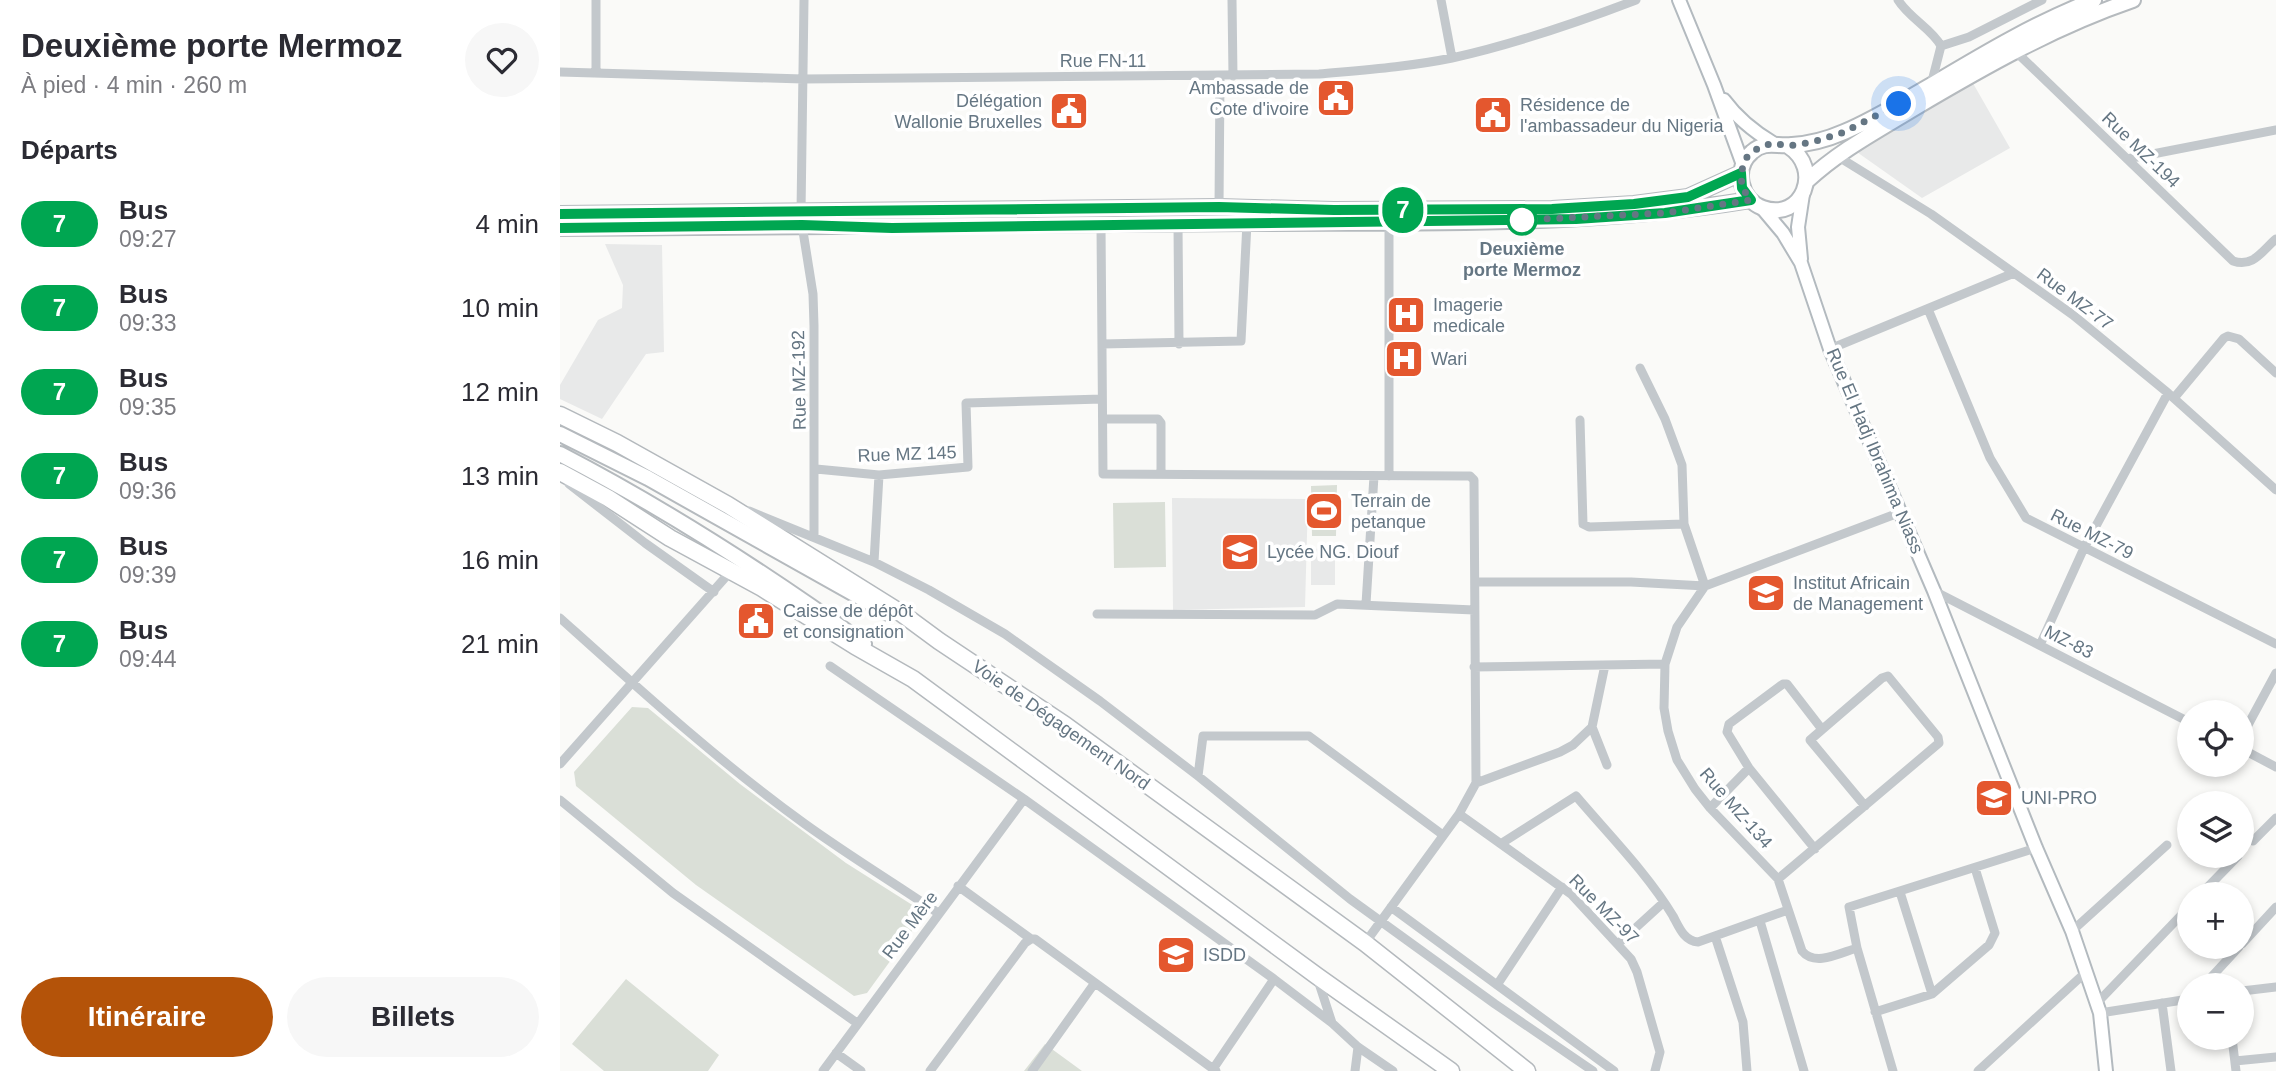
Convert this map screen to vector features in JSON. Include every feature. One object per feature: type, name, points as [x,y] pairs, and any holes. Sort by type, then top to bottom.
[{"type":"highway","points":[[560,415],[617,443],[728,505],[901,613],[939,642]]},
{"type":"highway","points":[[560,474],[608,498],[670,538],[914,679],[1317,976],[1451,1071]]},
{"type":"highway","name":"Voie de Dégagement Nord","points":[[939,642],[1065,725],[1366,943],[1527,1071]]},
{"type":"main road","points":[[2094,0],[2048,19],[1882,114],[1842,133],[1788,146],[1773,143],[1751,152],[1742,169],[1742,188],[1756,204],[1771,210],[1789,206],[1837,156],[2014,50],[2063,26],[2133,0]]},
{"type":"main road","points":[[1788,146],[1801,157],[1807,172],[1805,187]]},
{"type":"main road","points":[[560,228],[802,218],[1219,207],[1348,210],[1595,207],[1688,197],[1742,169]]},
{"type":"main road","points":[[560,214],[802,218],[892,228],[1389,223],[1609,217],[1756,204]]},
{"type":"main road","name":"Voie de Dégagement Nord","points":[[560,434],[648,478],[939,642]]},
{"type":"main road","points":[[560,454],[699,533],[808,604],[914,679]]},
{"type":"street","points":[[596,0],[596,74]]},
{"type":"street","name":"Rue MZ-192","points":[[803,0],[802,218],[813,294],[816,469],[814,536]]},
{"type":"street","points":[[1232,0],[1233,76]]},
{"type":"street","points":[[1441,0],[1452,58]]},
{"type":"street","name":"Rue FN-11","points":[[560,72],[803,79],[1319,74],[1452,58],[1555,31],[1636,0]]},
{"type":"street","points":[[1679,0],[1714,85],[1742,169]]},
{"type":"street","points":[[1898,0],[1914,20],[1936,37],[1941,47],[1931,85]]},
{"type":"street","points":[[1941,47],[1969,37],[2042,0]]},
{"type":"street","name":"Rue MZ-194","points":[[2014,50],[2233,261],[2249,263],[2276,239]]},
{"type":"street","points":[[1219,207],[1220,76]]},
{"type":"street","points":[[1714,85],[1734,114],[1749,128],[1773,143]]},
{"type":"street","points":[[2127,159],[2276,130]]},
{"type":"street","name":"Rue MZ-77","points":[[1837,156],[1931,214],[2073,314],[2171,395],[2276,490]]},
{"type":"street","points":[[1801,263],[1798,227],[1805,187]]},
{"type":"street","points":[[1756,204],[1783,233],[1801,263]]},
{"type":"street","points":[[1102,344],[1179,344],[1242,340],[1247,223]]},
{"type":"street","points":[[1389,223],[1389,476]]},
{"type":"street","points":[[1178,225],[1179,344]]},
{"type":"street","points":[[1101,226],[1103,474],[1470,476],[1474,480],[1476,783],[1459,814],[1366,943]]},
{"type":"street","name":"Rue El Hadj Ibrahima Niass","points":[[1801,263],[1830,349],[1934,590],[2036,848],[2072,931],[2098,1008],[2104,1069]]},
{"type":"street","points":[[1830,349],[2014,273]]},
{"type":"street","name":"Rue MZ-79","points":[[1928,309],[1990,458],[2026,518],[2276,644]]},
{"type":"street","points":[[2040,645],[2084,548],[2171,395],[2228,336],[2239,340],[2276,373]]},
{"type":"street","points":[[1640,368],[1665,419],[1682,465],[1684,524],[1705,586]]},
{"type":"street","name":"Rue MZ 145","points":[[816,469],[879,475],[968,467],[966,403],[1102,399]]},
{"type":"street","points":[[1103,419],[1158,419],[1161,423],[1161,474]]},
{"type":"street","points":[[1580,420],[1583,524],[1589,527],[1684,524]]},
{"type":"street","points":[[560,474],[645,543],[714,592]]},
{"type":"street","points":[[874,562],[879,475]]},
{"type":"street","points":[[1366,604],[1374,476]]},
{"type":"street","points":[[728,505],[814,536],[874,562],[1005,634],[1100,701],[1198,776],[1350,899],[1592,1071]]},
{"type":"street","points":[[1475,582],[1631,582],[1705,586],[1901,512]]},
{"type":"street","points":[[560,764],[731,571]]},
{"type":"street","name":"Rue MZ-134","points":[[1705,586],[1677,627],[1665,664],[1664,708],[1677,760],[1710,808],[1778,879],[1802,951],[1808,958],[1815,960],[1857,948]]},
{"type":"street","name":"MZ-83","points":[[1934,590],[2177,716]]},
{"type":"street","points":[[1097,614],[1315,615],[1337,604],[1474,610]]},
{"type":"street","points":[[560,618],[633,684],[745,778],[805,824],[938,913]]},
{"type":"street","points":[[1474,667],[1665,664]]},
{"type":"street","points":[[1605,665],[1592,727],[1607,765]]},
{"type":"street","points":[[830,666],[1024,799],[1274,979],[1332,1023],[1358,1047],[1393,1071]]},
{"type":"street","points":[[2254,714],[2276,673]]},
{"type":"street","points":[[1778,879],[1815,849],[1939,743],[1938,737],[1888,676],[1821,728],[1810,740],[1865,806]]},
{"type":"street","points":[[1815,849],[1749,768],[1728,735],[1728,727],[1783,684],[1787,684],[1821,728]]},
{"type":"street","points":[[1476,783],[1560,752],[1573,745],[1592,727]]},
{"type":"street","points":[[1198,776],[1203,736],[1309,736],[1443,835]]},
{"type":"street","points":[[2254,755],[2276,767]]},
{"type":"street","points":[[1710,808],[1749,768]]},
{"type":"street","points":[[1502,843],[1576,796],[1664,902],[1685,937],[1691,942],[1698,942],[1788,910]]},
{"type":"street","name":"Rue Mère","points":[[823,1071],[1024,799]]},
{"type":"street","points":[[560,800],[673,893],[856,1023]]},
{"type":"street","name":"Rue MZ-97","points":[[1459,814],[1562,887],[1619,943],[1631,959],[1641,985],[1660,1052],[1655,1071]]},
{"type":"street","points":[[2254,840],[2276,818]]},
{"type":"street","points":[[2072,931],[2167,845]]},
{"type":"street","points":[[1893,1071],[1857,948],[1849,910],[1852,905],[2036,848]]},
{"type":"street","points":[[1875,1012],[1931,994],[1989,945],[1995,933],[1975,868]]},
{"type":"street","points":[[2212,882],[2226,868]]},
{"type":"street","points":[[958,886],[1214,1070],[1274,979]]},
{"type":"street","points":[[1497,985],[1562,887]]},
{"type":"street","points":[[1900,892],[1931,994]]},
{"type":"street","points":[[1619,943],[1664,902]]},
{"type":"street","points":[[1391,907],[1614,1071]]},
{"type":"street","points":[[2254,931],[2276,907]]},
{"type":"street","points":[[1760,920],[1804,1071]]},
{"type":"street","points":[[2098,1008],[2177,920]]},
{"type":"street","points":[[1715,936],[1743,1022],[1747,1071]]},
{"type":"street","points":[[930,1071],[1031,939]]},
{"type":"street","points":[[2215,973],[2228,959]]},
{"type":"street","points":[[1978,1071],[2085,973]]},
{"type":"street","points":[[1317,976],[1332,1023]]},
{"type":"street","points":[[1032,1071],[1094,984]]},
{"type":"street","points":[[2254,990],[2276,987]]},
{"type":"street","points":[[2098,1008],[2177,1001]]},
{"type":"street","points":[[2162,1003],[2171,1071]]},
{"type":"street","points":[[1355,1071],[1358,1047]]},
{"type":"street","points":[[836,1052],[862,1071]]},
{"type":"street","points":[[2236,1066],[2276,1057]]},
{"type":"shaded area","points":[[1970,78],[2010,148],[1922,198],[1854,150]]},
{"type":"shaded area","points":[[605,244],[662,245],[664,352],[646,354],[602,419],[560,399],[560,385],[598,320],[622,308],[623,285]]},
{"type":"shaded area","name":"Terrain de petanque","points":[[1337,485],[1336,536],[1312,536],[1311,486]]},
{"type":"shaded area","name":"Lycée NG. Diouf","points":[[1172,498],[1308,499],[1305,607],[1173,610]]},
{"type":"shaded area","points":[[1165,502],[1166,567],[1114,568],[1113,503]]},
{"type":"shaded area","points":[[1335,548],[1335,585],[1311,585],[1311,549]]},
{"type":"shaded area","points":[[632,707],[648,708],[740,784],[846,863],[925,913],[867,993],[854,996],[696,885],[576,786],[574,772]]},
{"type":"shaded area","points":[[626,979],[719,1055],[708,1071],[604,1071],[572,1044]]},
{"type":"shaded area","points":[[1045,1044],[1082,1071],[1024,1071]]},
{"type":"bus line","name":"7","points":[[560,214],[1219,207],[1334,210],[1552,209],[1634,204],[1688,197],[1741,173],[1742,188],[1751,200],[1665,213],[1576,219],[892,228],[802,225],[560,228]]},
{"type":"place","name":"Ambassade de Cote d'ivoire","points":[[1336,98]]},
{"type":"place","name":"Délégation Wallonie Bruxelles","points":[[1069,111]]},
{"type":"place","name":"Résidence de l'ambassadeur du Nigeria","points":[[1493,115]]},
{"type":"place","name":"Deuxième porte Mermoz","points":[[1522,220]]},
{"type":"place","name":"Imagerie medicale","points":[[1406,315]]},
{"type":"place","name":"Wari","points":[[1404,359]]},
{"type":"place","name":"Terrain de petanque","points":[[1324,511]]},
{"type":"place","name":"Lycée NG. Diouf","points":[[1240,552]]},
{"type":"place","name":"Institut Africain de Management","points":[[1766,593]]},
{"type":"place","name":"Caisse de dépôt et consignation","points":[[756,621]]},
{"type":"place","name":"UNI-PRO","points":[[1994,798]]},
{"type":"place","name":"ISDD","points":[[1176,955]]},
{"type":"route","points":[[1522,220],[1665,213],[1751,200],[1742,188],[1741,173],[1751,152],[1773,143],[1788,146],[1842,133],[1899,104]]}]
